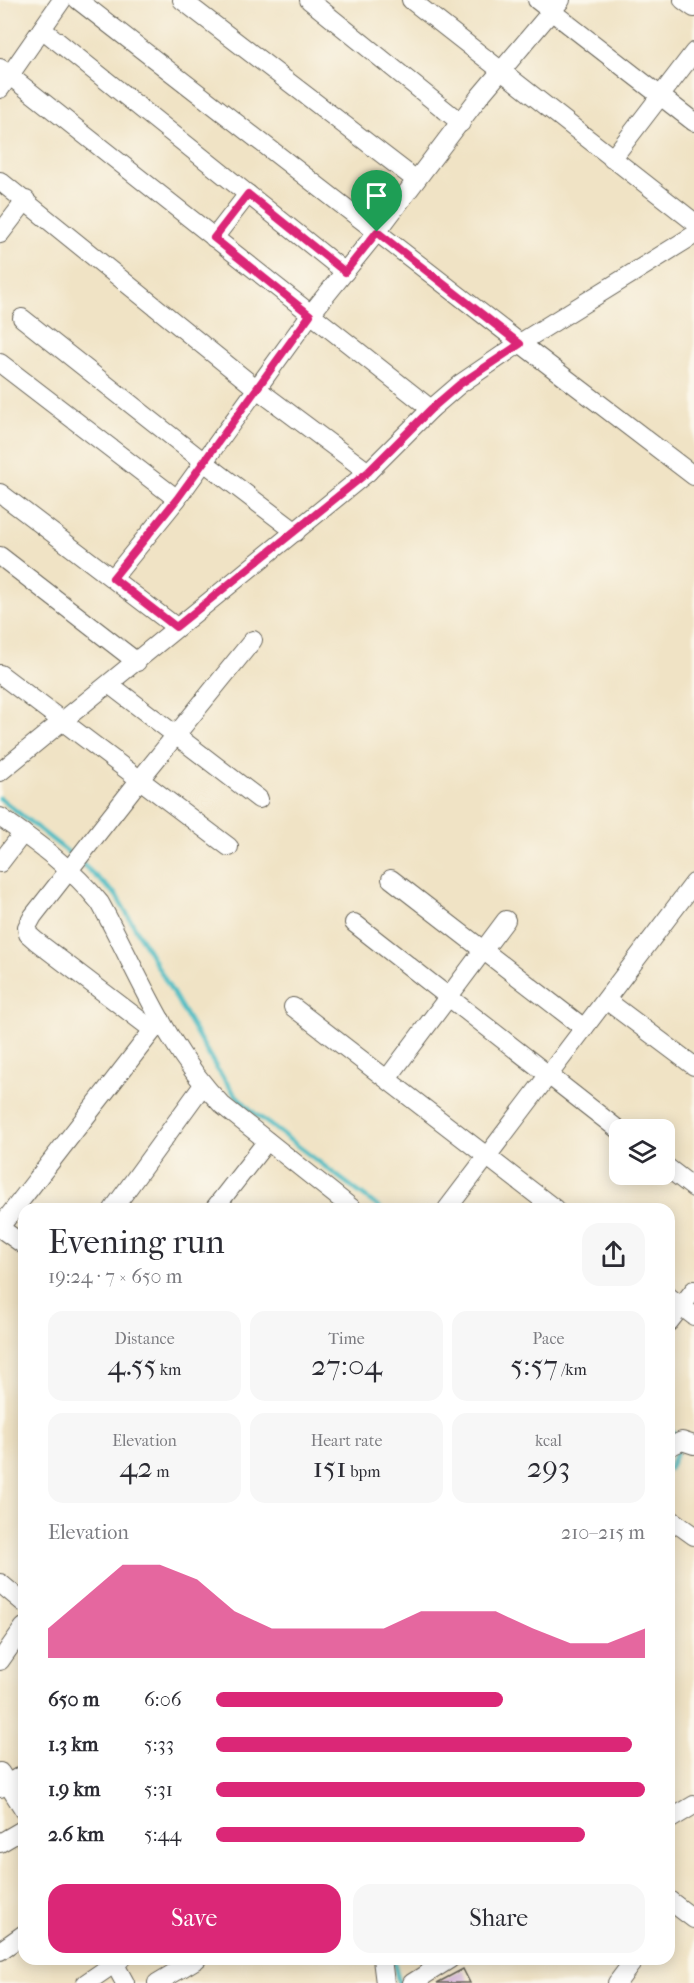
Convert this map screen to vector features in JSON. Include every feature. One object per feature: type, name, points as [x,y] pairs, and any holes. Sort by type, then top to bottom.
[{"type":"street","points":[[62,0],[3,77],[214,238],[431,409]]},
{"type":"street","points":[[78,0],[520,344],[694,476]]},
{"type":"street","points":[[183,0],[416,180]]},
{"type":"street","points":[[309,0],[461,123]]},
{"type":"street","points":[[411,0],[694,222]]},
{"type":"street","points":[[684,0],[694,8]]},
{"type":"street","points":[[113,578],[177,499],[310,315],[377,232],[550,4],[659,96],[694,122]]},
{"type":"street","points":[[42,29],[345,272]]},
{"type":"street","points":[[612,159],[694,52]]},
{"type":"street","points":[[0,181],[257,389],[368,472]]},
{"type":"street","points":[[214,238],[248,194]]},
{"type":"street","points":[[0,234],[26,200]]},
{"type":"street","points":[[0,772],[368,472],[431,409],[460,384],[694,235]]},
{"type":"street","points":[[22,318],[296,532]]},
{"type":"street","points":[[0,363],[177,499]]},
{"type":"street","points":[[0,493],[176,627]]},
{"type":"street","points":[[0,556],[137,662]]},
{"type":"street","points":[[157,1025],[28,934],[27,927],[141,778],[253,640]]},
{"type":"street","points":[[0,674],[61,722],[141,778],[229,847]]},
{"type":"street","points":[[110,684],[260,799]]},
{"type":"street","points":[[0,817],[23,833],[88,888],[100,903],[157,1025],[203,1085],[222,1105],[267,1141],[329,1202]]},
{"type":"street","points":[[0,863],[23,833]]},
{"type":"street","points":[[391,879],[584,1029]]},
{"type":"street","points":[[452,1203],[694,883]]},
{"type":"street","points":[[387,1079],[506,920]]},
{"type":"street","points":[[354,923],[609,1123]]},
{"type":"street","points":[[606,1000],[694,1066]]},
{"type":"street","points":[[293,1007],[547,1203]]},
{"type":"street","points":[[19,1203],[157,1025]]},
{"type":"street","points":[[117,1203],[203,1085]]},
{"type":"street","points":[[219,1203],[267,1141]]},
{"type":"street","points":[[675,1173],[694,1188]]},
{"type":"street","points":[[18,1204],[0,1227],[18,1240]]},
{"type":"street","points":[[681,1306],[694,1290]]},
{"type":"street","points":[[675,1444],[682,1441],[694,1445]]},
{"type":"street","points":[[675,1522],[694,1536]]},
{"type":"street","points":[[0,1584],[18,1598]]},
{"type":"street","points":[[0,1661],[18,1636]]},
{"type":"street","points":[[18,1776],[3,1781],[18,1802]]},
{"type":"street","points":[[675,1816],[694,1805]]},
{"type":"street","points":[[0,1843],[18,1832]]},
{"type":"street","points":[[675,1908],[694,1919]]},
{"type":"street","points":[[0,1951],[18,1938]]},
{"type":"street","points":[[86,1983],[109,1965]]},
{"type":"street","points":[[118,1965],[125,1983]]},
{"type":"street","points":[[157,1983],[187,1965]]},
{"type":"street","points":[[383,1965],[385,1983]]},
{"type":"street","points":[[412,1983],[440,1965]]},
{"type":"street","points":[[617,1983],[630,1965]]},
{"type":"building","points":[[463,1969],[470,1983],[437,1983]]},
{"type":"waterway","points":[[0,798],[73,856]]},
{"type":"waterway","points":[[79,861],[116,895],[217,1069],[234,1093],[253,1112],[373,1203]]},
{"type":"waterway","points":[[675,1434],[676,1438]]},
{"type":"waterway","points":[[675,1456],[678,1449]]},
{"type":"waterway","points":[[394,1965],[399,1983]]},
{"type":"route","points":[[248,194],[345,272],[377,232],[520,344],[460,384],[431,409],[368,472],[176,627],[113,578],[177,499],[310,315],[214,238],[248,194]]}]
